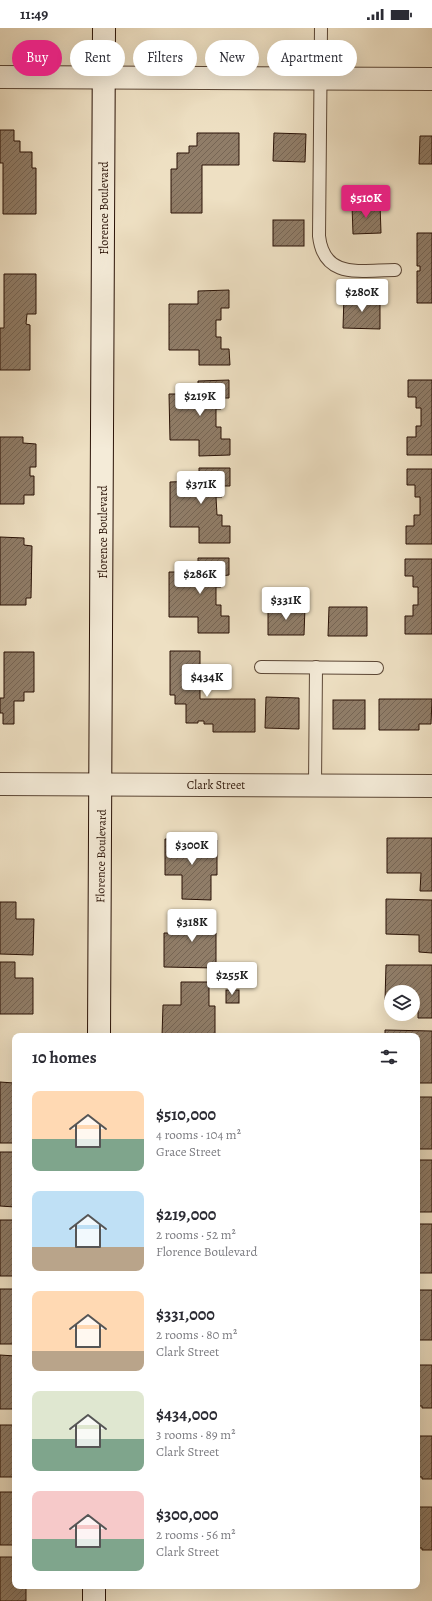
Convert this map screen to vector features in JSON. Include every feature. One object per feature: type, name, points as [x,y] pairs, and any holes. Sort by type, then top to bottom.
[{"type":"street","name":"Florence Boulevard","points":[[99,1033],[104,28]]},
{"type":"street","points":[[0,77],[432,79]]},
{"type":"street","name":"Clark Street","points":[[0,784],[432,786]]},
{"type":"street","points":[[94,1589],[94,1601]]},
{"type":"lane","points":[[321,28],[319,236],[323,253],[331,264],[337,267],[349,269],[395,270]]},
{"type":"lane","points":[[261,667],[377,668]]},
{"type":"lane","points":[[315,785],[316,667]]},
{"type":"building","points":[[0,130],[14,130],[14,141],[20,141],[20,152],[32,152],[32,168],[36,168],[36,214],[3,214],[3,163],[0,163]]},
{"type":"building","points":[[197,133],[239,133],[239,165],[202,165],[202,213],[171,213],[171,169],[177,169],[177,153],[189,153],[189,146],[197,146]]},
{"type":"building","points":[[274,133],[306,134],[305,162],[273,161]]},
{"type":"building","points":[[420,136],[432,136],[432,164],[419,164]]},
{"type":"building","points":[[380,204],[381,233],[353,234],[352,205]]},
{"type":"building","points":[[273,220],[304,220],[304,246],[273,246]]},
{"type":"building","points":[[417,233],[432,233],[432,303],[417,303],[417,271],[420,271],[420,266],[417,266]]},
{"type":"building","points":[[4,274],[36,274],[36,314],[27,314],[26,324],[30,325],[30,370],[0,370],[0,328],[4,328]]},
{"type":"building","points":[[229,290],[229,308],[221,308],[221,320],[216,320],[216,337],[221,337],[221,349],[229,349],[230,365],[199,365],[199,350],[169,350],[169,304],[198,304],[198,291]]},
{"type":"building","points":[[344,296],[380,297],[380,329],[343,328]]},
{"type":"building","points":[[229,380],[229,398],[221,398],[221,409],[216,409],[216,427],[221,427],[221,439],[230,439],[230,455],[199,456],[199,440],[170,440],[169,394],[198,394],[198,381]]},
{"type":"building","points":[[408,380],[432,380],[432,455],[407,455],[407,437],[416,437],[416,426],[421,426],[421,408],[416,408],[416,397],[408,397]]},
{"type":"building","points":[[0,437],[23,437],[23,443],[36,444],[36,467],[30,467],[30,476],[34,476],[34,495],[24,495],[24,504],[0,504]]},
{"type":"building","points":[[199,468],[230,468],[230,486],[222,486],[222,497],[216,497],[217,515],[222,515],[222,526],[230,526],[230,543],[199,543],[199,527],[170,527],[170,482],[199,481]]},
{"type":"building","points":[[407,469],[432,469],[432,544],[406,544],[406,526],[414,526],[414,515],[420,515],[420,497],[415,497],[415,485],[407,485]]},
{"type":"building","points":[[0,537],[24,538],[24,545],[32,546],[31,598],[26,598],[26,605],[0,605]]},
{"type":"building","points":[[198,558],[229,558],[229,575],[221,576],[221,587],[216,587],[216,605],[221,605],[221,616],[229,616],[229,633],[198,633],[198,617],[169,617],[169,572],[198,572]]},
{"type":"building","points":[[405,559],[432,559],[432,634],[405,634],[405,616],[413,616],[413,605],[418,605],[418,587],[413,587],[413,576],[405,576]]},
{"type":"building","points":[[268,606],[305,607],[304,635],[268,635]]},
{"type":"building","points":[[329,607],[367,607],[367,636],[328,636]]},
{"type":"building","points":[[170,651],[200,651],[200,699],[255,699],[255,732],[213,732],[213,724],[204,724],[204,721],[198,721],[198,723],[186,723],[186,704],[175,704],[175,695],[170,695]]},
{"type":"building","points":[[4,652],[34,652],[34,692],[24,692],[24,701],[14,701],[14,724],[3,724],[3,713],[0,713],[0,698],[4,698]]},
{"type":"building","points":[[266,697],[299,698],[299,729],[265,728]]},
{"type":"building","points":[[379,699],[432,699],[431,724],[419,724],[419,730],[379,730]]},
{"type":"building","points":[[333,700],[365,700],[365,729],[333,729]]},
{"type":"building","points":[[387,838],[432,838],[432,891],[420,891],[421,873],[387,873]]},
{"type":"building","points":[[165,839],[217,840],[217,875],[211,875],[211,900],[182,899],[182,875],[165,875]]},
{"type":"building","points":[[386,899],[432,900],[432,953],[419,952],[419,935],[386,934]]},
{"type":"building","points":[[0,902],[16,902],[16,919],[34,919],[33,955],[0,954]]},
{"type":"building","points":[[182,910],[211,910],[210,933],[216,933],[216,968],[164,967],[164,933],[182,933]]},
{"type":"building","points":[[0,962],[15,962],[15,978],[33,978],[33,1014],[0,1014]]},
{"type":"building","points":[[386,965],[432,965],[432,1018],[420,1018],[420,985],[385,985]]},
{"type":"building","points":[[181,982],[209,982],[209,1006],[215,1006],[215,1033],[162,1033],[163,1005],[181,1005]]},
{"type":"building","points":[[226,990],[239,990],[239,1003],[226,1003]]},
{"type":"building","points":[[385,1030],[432,1031],[432,1083],[420,1083],[420,1033],[385,1033]]},
{"type":"building","points":[[0,1082],[12,1083],[12,1143],[0,1143]]},
{"type":"building","points":[[420,1097],[432,1097],[432,1149],[420,1149]]},
{"type":"building","points":[[0,1152],[12,1152],[12,1207],[0,1206]]},
{"type":"building","points":[[420,1160],[432,1160],[432,1212],[420,1212]]},
{"type":"building","points":[[0,1220],[12,1220],[12,1276],[0,1276]]},
{"type":"building","points":[[420,1224],[432,1224],[432,1273],[420,1273]]},
{"type":"building","points":[[0,1289],[12,1289],[12,1344],[0,1344]]},
{"type":"building","points":[[420,1290],[432,1290],[432,1340],[420,1340]]},
{"type":"building","points":[[0,1355],[12,1356],[12,1409],[0,1409]]},
{"type":"building","points":[[420,1365],[432,1365],[432,1408],[422,1408],[422,1406],[420,1406]]},
{"type":"building","points":[[0,1425],[12,1425],[12,1477],[0,1477]]},
{"type":"building","points":[[420,1436],[432,1436],[432,1479],[422,1479],[422,1477],[420,1477]]},
{"type":"building","points":[[0,1492],[12,1492],[12,1545],[0,1545]]},
{"type":"building","points":[[420,1507],[432,1507],[432,1550],[422,1550],[422,1548],[420,1548]]},
{"type":"building","points":[[0,1557],[12,1557],[12,1589],[26,1589],[26,1601],[0,1601]]}]
